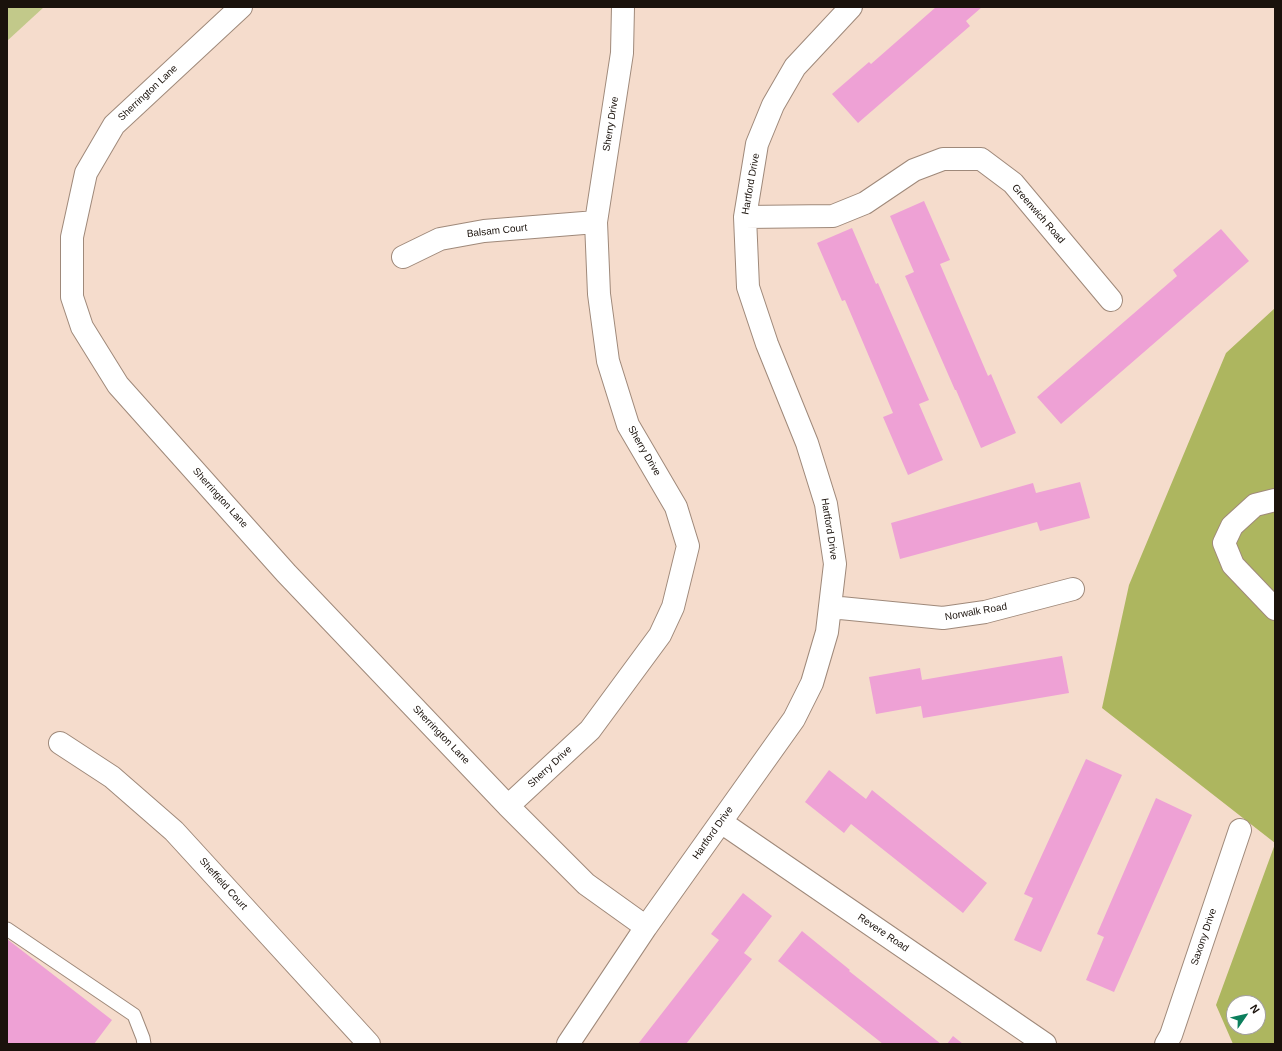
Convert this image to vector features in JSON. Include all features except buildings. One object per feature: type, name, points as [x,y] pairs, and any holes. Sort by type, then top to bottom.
[{"type":"street","name":"Sherrington Lane","points":[[241,7],[114,125],[86,173],[72,237],[72,297],[82,327],[118,385],[286,573],[508,806],[586,884],[646,928]]},
{"type":"street","name":"Sherry Drive","points":[[508,806],[590,730],[660,635],[673,607],[688,546],[676,507],[628,424],[608,360],[599,294],[596,222],[622,53],[623,7]]},
{"type":"street","name":"Hartford Drive","points":[[568,1044],[646,928],[794,719],[812,683],[827,632],[834,564],[826,504],[807,443],[767,344],[748,287],[745,217],[758,144],[773,105],[795,66],[851,7]]},
{"type":"street","name":"Greenwich Road","points":[[745,217],[833,216],[865,203],[914,170],[943,159],[981,159],[1013,184],[1111,300]]},
{"type":"street","name":"Balsam Court","points":[[403,257],[440,239],[484,231],[596,222]]},
{"type":"street","points":[[1275,500],[1255,505],[1232,526],[1224,543],[1233,565],[1275,609]]},
{"type":"street","name":"Norwalk Road","points":[[830,607],[943,618],[985,612],[1073,589]]},
{"type":"street","name":"Sheffield Court","points":[[60,743],[112,777],[174,831],[369,1044]]},
{"type":"street","name":"Revere Road","points":[[721,822],[1045,1044]]},
{"type":"street","name":"Saxony Drive","points":[[1166,1044],[1171,1035],[1240,830]]},
{"type":"lane","points":[[7,929],[134,1015],[144,1044]]},
{"type":"green space","points":[[7,7],[44,7],[7,41]]},
{"type":"green space","points":[[1275,308],[1275,843],[1102,708],[1129,585],[1226,353]]},
{"type":"green space","points":[[1275,844],[1275,1044],[1233,1044],[1229,1035],[1266,1035],[1266,995],[1226,995],[1226,1028],[1216,1005]]}]
